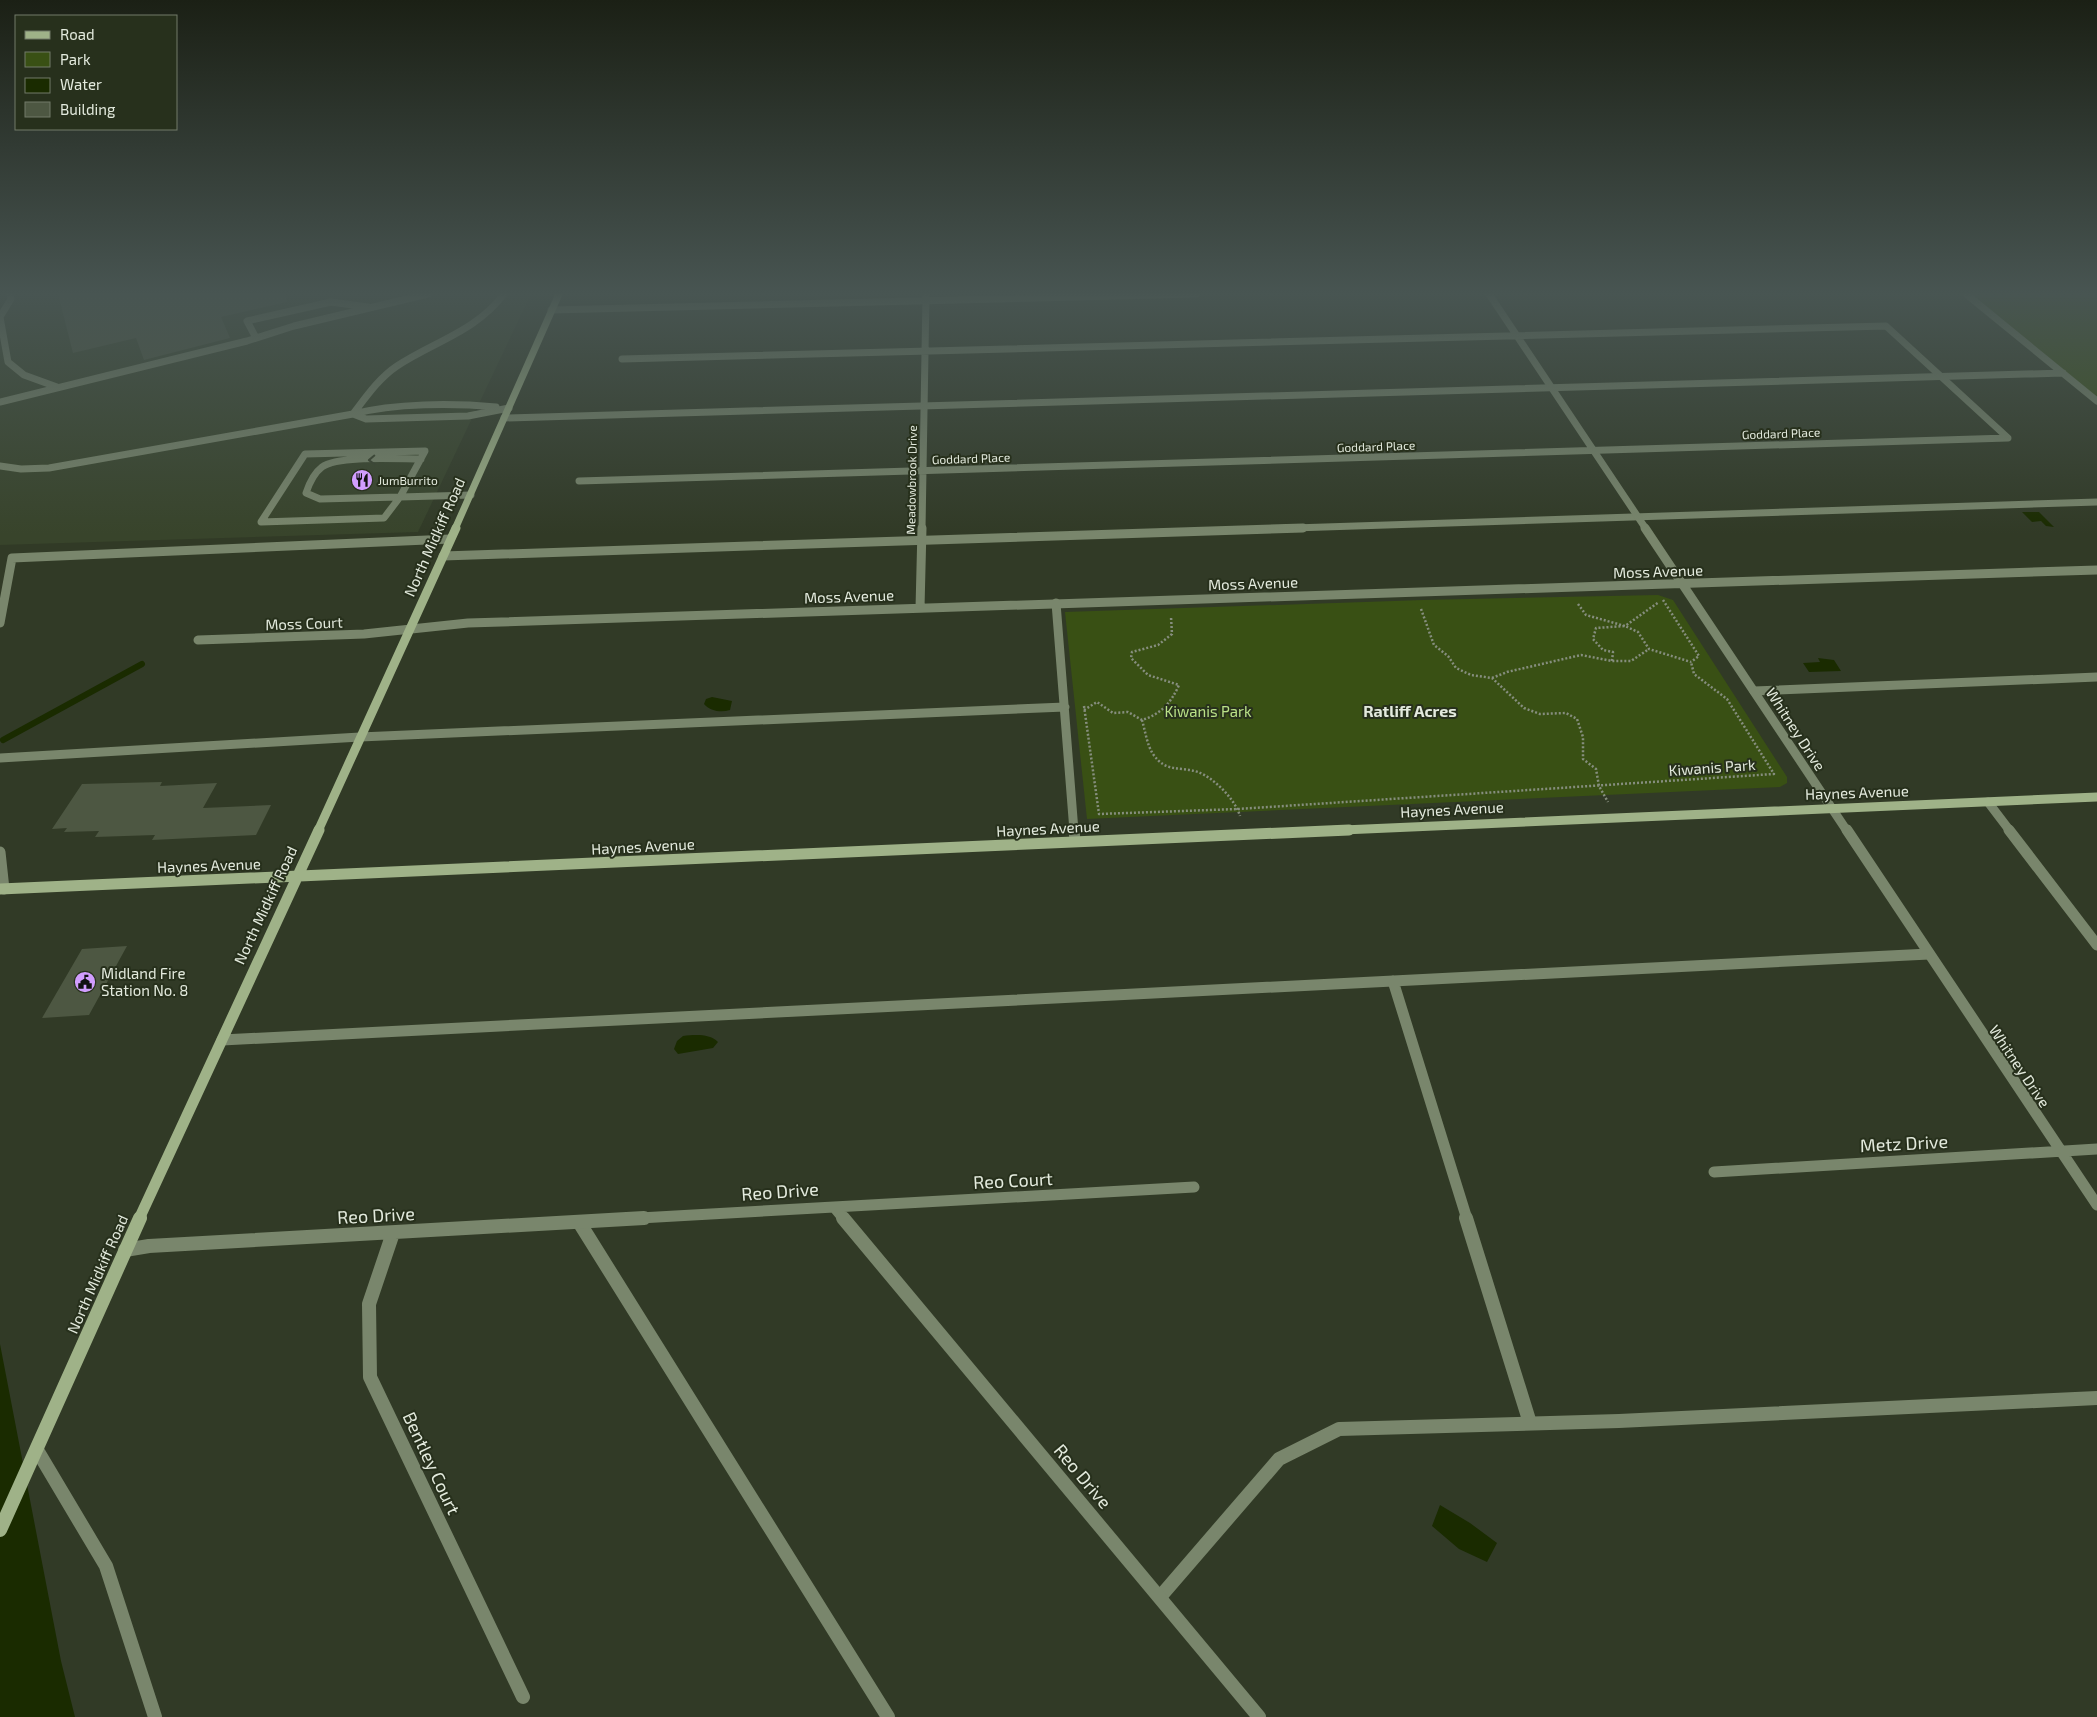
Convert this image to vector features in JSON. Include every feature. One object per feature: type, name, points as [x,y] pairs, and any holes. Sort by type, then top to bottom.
[{"type":"street","points":[[23,374],[58,388]]},
{"type":"street","points":[[0,402],[113,374]]},
{"type":"street","points":[[354,414],[372,388],[386,374]]},
{"type":"street","name":"North Midkiff Road","points":[[0,1530],[125,1250],[411,629],[524,374]]},
{"type":"street","name":"Meadowbrook Drive","points":[[920,608],[924,374]]},
{"type":"street","name":"Whitney Drive","points":[[1542,374],[2097,1206]]},
{"type":"street","name":"Goddard Place","points":[[579,481],[2008,438],[1939,374]]},
{"type":"street","points":[[504,418],[2036,374]]},
{"type":"street","points":[[2064,374],[2097,401]]},
{"type":"street","points":[[0,466],[21,469],[49,468],[354,414],[376,408],[472,405],[509,408]]},
{"type":"street","points":[[354,414],[366,419],[468,416],[509,408]]},
{"type":"street","points":[[425,450],[400,497],[384,518],[261,522],[305,454],[425,450]]},
{"type":"street","points":[[421,459],[343,461],[327,464],[315,473],[306,493],[320,499],[471,495]]},
{"type":"street","points":[[443,556],[2097,502]]},
{"type":"street","points":[[0,623],[12,558],[450,540]]},
{"type":"street","name":"Moss Avenue","points":[[411,629],[468,624],[1056,603],[2097,570]]},
{"type":"street","points":[[1056,603],[1075,841]]},
{"type":"street","name":"Moss Court","points":[[198,640],[364,634],[411,629]]},
{"type":"street","points":[[1754,691],[2097,677]]},
{"type":"street","points":[[0,758],[360,737],[1065,707]]},
{"type":"street","name":"Haynes Avenue","points":[[2,889],[2097,797]]},
{"type":"street","points":[[1988,802],[2097,945]]},
{"type":"street","points":[[0,852],[2,889]]},
{"type":"street","points":[[222,1040],[1929,954]]},
{"type":"street","points":[[1393,980],[1530,1424]]},
{"type":"street","name":"Metz Drive","points":[[1714,1172],[2097,1149]]},
{"type":"street","name":"Reo Court","points":[[834,1207],[1194,1187]]},
{"type":"street","name":"Reo Drive","points":[[125,1250],[149,1246],[834,1207],[1259,1717]]},
{"type":"street","points":[[580,1222],[888,1717]]},
{"type":"street","name":"Bentley Court","points":[[393,1233],[370,1304],[370,1376],[523,1697]]},
{"type":"street","points":[[1160,1597],[1278,1459],[1338,1429],[1629,1421],[2097,1398]]},
{"type":"street","points":[[37,1450],[106,1566],[155,1717]]},
{"type":"path","points":[[1653,600],[1662,599]]},
{"type":"path","points":[[1612,661],[1613,652],[1603,650],[1593,639],[1596,628],[1625,626],[1662,599]]},
{"type":"path","points":[[1587,603],[1577,603],[1586,615],[1625,626],[1638,632],[1649,649],[1691,662],[1699,656],[1662,599]]},
{"type":"path","points":[[1142,720],[1157,715],[1174,696],[1179,685],[1173,681],[1156,678],[1144,672],[1131,658],[1132,652],[1158,645],[1172,634],[1171,617],[1164,600]]},
{"type":"path","points":[[1431,608],[1421,608],[1434,645],[1448,656],[1456,668],[1471,675],[1492,678],[1508,672],[1581,655],[1612,661],[1631,661],[1649,649]]},
{"type":"path","points":[[1162,617],[1171,617]]},
{"type":"path","name":"Kiwanis Park","points":[[1084,701],[1100,814],[1238,808],[1774,774],[1726,699],[1694,674],[1691,662]]},
{"type":"path","points":[[1492,678],[1524,708],[1540,714],[1566,713],[1577,719],[1583,737],[1583,758],[1596,769],[1599,786],[1617,817]]},
{"type":"path","points":[[1084,710],[1097,702],[1113,712],[1128,712],[1142,720],[1152,753],[1168,768],[1197,772],[1215,782],[1238,808],[1244,834]]},
{"type":"shaded area","points":[[0,374],[493,374],[418,532],[0,545]]},
{"type":"green space","points":[[2064,374],[2097,374],[2097,401]]},
{"type":"green space","name":"Kiwanis Park","points":[[1658,595],[1673,600],[1787,777],[1787,783],[1780,787],[1087,819],[1065,612],[1423,600]]},
{"type":"water","points":[[2022,512],[2039,512],[2054,527],[2046,526],[2041,521],[2032,522]]},
{"type":"water","points":[[1818,658],[1834,660],[1841,671],[1809,672],[1803,663],[1820,662]]},
{"type":"water","points":[[712,697],[732,701],[730,710],[716,711],[706,706],[704,704],[706,699]]},
{"type":"water","points":[[683,1036],[706,1036],[718,1042],[713,1048],[678,1054],[674,1049],[677,1041]]},
{"type":"water","points":[[0,1344],[61,1661],[75,1717],[0,1717]]},
{"type":"water","points":[[1440,1505],[1470,1523],[1497,1543],[1487,1562],[1459,1549],[1432,1526]]},
{"type":"building","points":[[162,782],[160,786],[217,783],[203,808],[271,805],[256,835],[152,840],[155,835],[95,837],[99,831],[64,832],[67,828],[52,829],[82,784]]},
{"type":"building","name":"Midland Fire Station No. 8","points":[[127,946],[89,1015],[42,1018],[82,949]]},
{"type":"waterway","points":[[3,740],[142,664]]},
{"type":"place","name":"JumBurrito","points":[[362,480]]},
{"type":"place","name":"Midland Fire Station No. 8","points":[[85,982]]},
{"type":"district","name":"Ratliff Acres","points":[[1410,710]]}]
